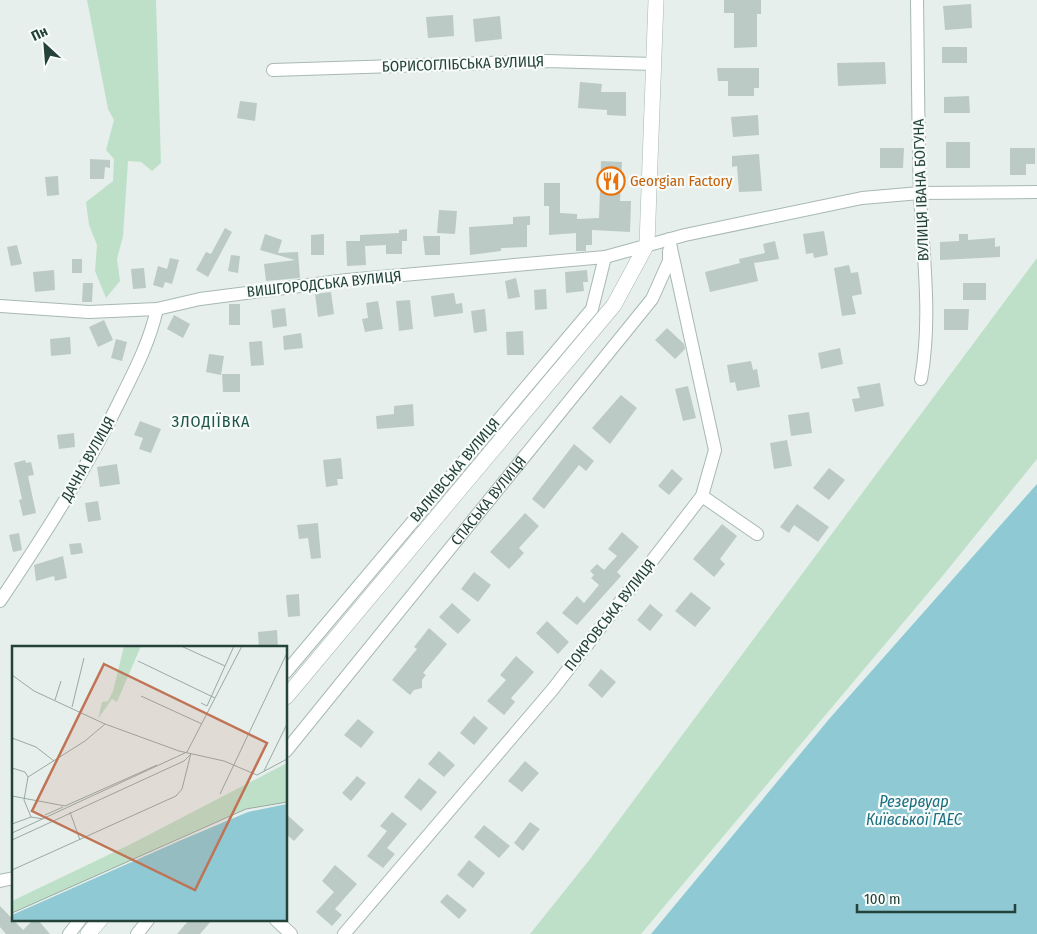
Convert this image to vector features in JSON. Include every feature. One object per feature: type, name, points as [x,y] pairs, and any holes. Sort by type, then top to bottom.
[{"type":"street","points":[[648,244],[656,0]]},
{"type":"street","name":"ВУЛИЦЯ ІВАНА БОГУНА","points":[[917,0],[920,193],[926,326],[926,348],[921,379]]},
{"type":"street","name":"БОРИСОГЛІБСЬКА ВУЛИЦЯ","points":[[273,70],[546,61],[654,64]]},
{"type":"street","name":"ВИШГОРОДСЬКА ВУЛИЦЯ","points":[[0,306],[89,312],[157,309],[200,299],[347,280],[605,257],[669,239],[862,198],[920,193],[1037,192]]},
{"type":"street","name":"СПАСЬКА ВУЛИЦЯ","points":[[288,749],[652,299],[669,260],[669,239]]},
{"type":"street","name":"ПОКРОВСЬКА ВУЛИЦЯ","points":[[344,934],[553,689],[702,496],[715,450],[669,239]]},
{"type":"street","name":"СПАСЬКА ВУЛИЦЯ","points":[[288,695],[338,636],[546,374],[614,305],[648,244]]},
{"type":"street","name":"ВАЛКІВСЬКА ВУЛИЦЯ","points":[[288,670],[546,374],[592,308],[605,257]]},
{"type":"street","name":"ДАЧНА ВУЛИЦЯ","points":[[0,601],[50,526],[99,443],[151,337],[157,309]]},
{"type":"street","points":[[702,496],[757,534]]},
{"type":"street","points":[[325,626],[338,636]]},
{"type":"street","points":[[69,934],[78,922]]},
{"type":"street","points":[[88,934],[98,922]]},
{"type":"street","points":[[137,934],[146,922]]},
{"type":"street","points":[[278,922],[291,934]]},
{"type":"green space","points":[[87,0],[156,0],[161,163],[152,171],[141,162],[128,161],[123,236],[117,259],[120,281],[106,298],[95,271],[97,245],[89,225],[86,202],[113,181],[114,159],[106,150],[114,120],[108,109]]},
{"type":"green space","points":[[1037,258],[1037,459],[945,573],[641,934],[530,934],[590,859]]},
{"type":"water","name":"Резервуар Київської ГАЕС","points":[[1037,484],[1037,934],[651,934],[830,718]]},
{"type":"building","points":[[724,0],[761,0],[761,14],[757,14],[757,47],[734,48],[734,13],[724,13]]},
{"type":"building","points":[[971,4],[972,28],[945,30],[943,6]]},
{"type":"building","points":[[453,15],[454,36],[428,38],[426,17]]},
{"type":"building","points":[[500,16],[502,39],[475,42],[473,19]]},
{"type":"building","points":[[942,47],[967,47],[967,63],[942,63]]},
{"type":"building","points":[[885,62],[886,84],[838,86],[837,63]]},
{"type":"building","points":[[717,68],[759,68],[759,88],[754,88],[754,96],[728,96],[728,81],[718,81]]},
{"type":"building","points":[[580,82],[602,84],[601,92],[626,92],[626,116],[607,115],[607,110],[578,108]]},
{"type":"building","points":[[969,96],[970,113],[944,113],[944,97]]},
{"type":"building","points":[[240,101],[257,103],[255,121],[237,118]]},
{"type":"building","points":[[758,115],[759,135],[733,137],[731,117]]},
{"type":"building","points":[[946,142],[970,142],[970,168],[946,168]]},
{"type":"building","points":[[880,148],[904,148],[903,168],[880,168]]},
{"type":"building","points":[[1010,148],[1035,148],[1035,164],[1026,164],[1026,175],[1010,175]]},
{"type":"building","points":[[759,154],[762,191],[739,192],[737,166],[732,167],[732,156]]},
{"type":"building","points":[[90,159],[110,160],[110,168],[105,167],[104,179],[90,179]]},
{"type":"building","points":[[601,161],[622,162],[620,201],[631,201],[630,232],[592,230],[592,245],[586,245],[586,251],[576,251],[576,233],[549,235],[549,206],[544,206],[544,183],[560,183],[560,213],[577,214],[577,219],[599,218]]},
{"type":"building","points":[[58,176],[59,195],[47,196],[45,177]]},
{"type":"building","points":[[439,210],[457,211],[455,234],[437,233]]},
{"type":"building","points":[[530,216],[530,225],[527,225],[527,247],[501,248],[501,251],[470,255],[469,227],[513,224],[513,217]]},
{"type":"building","points":[[225,228],[232,232],[208,277],[196,270],[206,252],[211,254]]},
{"type":"building","points":[[407,229],[407,241],[402,241],[402,254],[386,254],[386,245],[365,246],[366,265],[347,266],[346,241],[360,241],[360,235],[399,233],[399,230]]},
{"type":"building","points":[[824,231],[828,255],[814,258],[813,253],[806,254],[803,234]]},
{"type":"building","points":[[265,234],[282,240],[278,253],[298,252],[300,278],[266,281],[264,264],[295,260],[260,250]]},
{"type":"building","points":[[324,234],[324,255],[311,255],[311,235]]},
{"type":"building","points":[[959,234],[968,234],[968,240],[995,238],[995,247],[1000,246],[1000,257],[940,260],[940,242],[959,241]]},
{"type":"building","points":[[423,236],[440,236],[440,255],[425,255]]},
{"type":"building","points":[[775,241],[779,259],[754,263],[758,281],[710,292],[705,272],[740,263],[739,259],[765,253],[763,244]]},
{"type":"building","points":[[17,245],[22,264],[11,266],[7,247]]},
{"type":"building","points":[[231,255],[240,256],[238,273],[228,271]]},
{"type":"building","points":[[170,258],[179,260],[172,284],[165,282],[163,288],[153,285],[158,266],[167,269]]},
{"type":"building","points":[[72,259],[82,259],[82,273],[72,273]]},
{"type":"building","points":[[849,265],[851,273],[858,272],[862,294],[852,296],[856,314],[842,316],[834,268]]},
{"type":"building","points":[[144,268],[146,288],[133,289],[131,269]]},
{"type":"building","points":[[54,270],[55,290],[35,292],[33,272]]},
{"type":"building","points":[[587,270],[588,282],[583,282],[584,291],[566,293],[565,272]]},
{"type":"building","points":[[516,278],[520,297],[508,299],[505,281]]},
{"type":"building","points":[[83,283],[93,283],[92,302],[82,302]]},
{"type":"building","points":[[963,283],[986,283],[986,300],[963,300]]},
{"type":"building","points":[[546,289],[547,309],[535,310],[534,290]]},
{"type":"building","points":[[331,292],[334,314],[318,317],[315,294]]},
{"type":"building","points":[[454,293],[456,304],[462,303],[463,313],[434,317],[431,296]]},
{"type":"building","points":[[410,300],[413,329],[399,331],[396,301]]},
{"type":"building","points":[[378,301],[383,329],[365,332],[362,319],[368,318],[366,303]]},
{"type":"building","points":[[229,304],[240,304],[240,325],[229,325]]},
{"type":"building","points":[[285,308],[287,326],[273,328],[271,310]]},
{"type":"building","points":[[485,309],[487,331],[474,333],[471,311]]},
{"type":"building","points":[[944,309],[969,309],[968,330],[944,330]]},
{"type":"building","points":[[174,315],[190,324],[183,338],[167,329]]},
{"type":"building","points":[[104,320],[113,340],[98,347],[89,327]]},
{"type":"building","points":[[667,328],[684,344],[685,349],[675,359],[655,340]]},
{"type":"building","points":[[523,331],[524,355],[507,355],[506,332]]},
{"type":"building","points":[[301,333],[303,348],[284,350],[283,336]]},
{"type":"building","points":[[70,337],[71,354],[51,356],[50,339]]},
{"type":"building","points":[[116,339],[127,342],[122,361],[111,358]]},
{"type":"building","points":[[262,341],[264,365],[251,366],[249,342]]},
{"type":"building","points":[[840,348],[843,364],[821,369],[818,353]]},
{"type":"building","points":[[209,354],[224,356],[221,375],[206,372]]},
{"type":"building","points":[[751,361],[753,370],[757,369],[760,387],[737,391],[735,382],[730,383],[727,365]]},
{"type":"building","points":[[222,374],[240,374],[240,392],[223,392]]},
{"type":"building","points":[[880,383],[884,406],[855,412],[852,399],[860,398],[857,387]]},
{"type":"building","points":[[688,386],[696,418],[683,421],[675,389]]},
{"type":"building","points":[[621,395],[637,408],[610,444],[592,428]]},
{"type":"building","points":[[413,404],[414,426],[377,429],[376,416],[394,414],[394,406]]},
{"type":"building","points":[[809,412],[812,433],[791,436],[788,415]]},
{"type":"building","points":[[140,421],[161,429],[151,453],[139,449],[143,438],[134,435]]},
{"type":"building","points":[[74,433],[75,447],[59,449],[57,435]]},
{"type":"building","points":[[787,440],[792,466],[774,469],[770,443]]},
{"type":"building","points":[[574,444],[594,461],[586,471],[579,465],[544,509],[532,499]]},
{"type":"building","points":[[341,458],[343,479],[337,479],[338,485],[326,487],[323,460]]},
{"type":"building","points":[[25,460],[26,463],[31,462],[34,475],[28,476],[36,513],[23,516],[19,500],[22,499],[14,463]]},
{"type":"building","points":[[117,464],[120,484],[100,487],[97,467]]},
{"type":"building","points":[[829,468],[845,480],[829,500],[813,488]]},
{"type":"building","points":[[672,469],[683,479],[669,495],[658,486]]},
{"type":"building","points":[[98,501],[101,520],[88,522],[85,503]]},
{"type":"building","points":[[797,504],[829,527],[818,542],[794,525],[789,533],[780,527]]},
{"type":"building","points":[[525,513],[539,526],[519,548],[524,553],[509,569],[490,552]]},
{"type":"building","points":[[318,523],[321,558],[311,559],[308,538],[299,539],[297,525]]},
{"type":"building","points":[[722,524],[737,536],[720,559],[725,564],[714,577],[693,559]]},
{"type":"building","points":[[622,532],[639,547],[617,572],[621,576],[577,625],[562,613],[577,596],[584,603],[599,585],[591,578],[594,575],[590,571],[597,564],[604,570],[617,556],[608,549]]},
{"type":"building","points":[[19,533],[22,550],[13,552],[9,535]]},
{"type":"building","points":[[81,543],[83,553],[71,555],[69,544]]},
{"type":"building","points":[[63,556],[67,578],[55,581],[54,576],[36,581],[34,565]]},
{"type":"building","points":[[474,572],[491,585],[478,602],[461,589]]},
{"type":"building","points":[[691,592],[711,608],[695,627],[675,611]]},
{"type":"building","points":[[299,594],[300,616],[288,617],[286,595]]},
{"type":"building","points":[[452,603],[471,620],[458,634],[439,617]]},
{"type":"building","points":[[650,604],[663,615],[650,631],[637,620]]},
{"type":"building","points":[[547,621],[569,642],[558,654],[536,633]]},
{"type":"building","points":[[429,628],[447,644],[423,673],[426,675],[422,680],[422,688],[414,690],[410,695],[392,680],[417,649],[414,647]]},
{"type":"building","points":[[277,630],[278,646],[259,646],[258,632]]},
{"type":"building","points":[[516,656],[534,672],[511,698],[515,702],[504,715],[487,701],[506,680],[500,675]]},
{"type":"building","points":[[601,669],[616,682],[602,698],[588,685]]},
{"type":"building","points":[[474,716],[488,728],[474,745],[460,733]]},
{"type":"building","points":[[358,719],[374,732],[361,748],[344,735]]},
{"type":"building","points":[[439,751],[455,765],[444,777],[428,764]]},
{"type":"building","points":[[525,761],[539,773],[522,792],[508,781]]},
{"type":"building","points":[[357,776],[366,783],[351,801],[342,793]]},
{"type":"building","points":[[419,778],[437,792],[421,811],[404,797]]},
{"type":"building","points":[[392,812],[407,824],[387,848],[395,854],[383,868],[367,856],[387,831],[380,826]]},
{"type":"building","points":[[288,816],[304,830],[294,841],[288,836]]},
{"type":"building","points":[[530,822],[540,829],[523,851],[514,843]]},
{"type":"building","points":[[484,825],[510,846],[499,858],[474,837]]},
{"type":"building","points":[[469,860],[485,873],[473,888],[457,875]]},
{"type":"building","points":[[335,865],[357,884],[335,909],[342,915],[332,926],[316,912],[334,892],[322,881]]},
{"type":"building","points":[[447,894],[467,910],[459,919],[440,902]]},
{"type":"building","points":[[0,906],[12,919],[12,922],[15,922],[23,930],[31,922],[40,922],[50,934],[6,934],[0,927]]},
{"type":"building","points":[[187,922],[210,922],[200,934],[177,934]]},
{"type":"place","name":"Georgian Factory","points":[[611,181]]},
{"type":"district","name":"ЗЛОДІЇВКА","points":[[211,421]]}]
